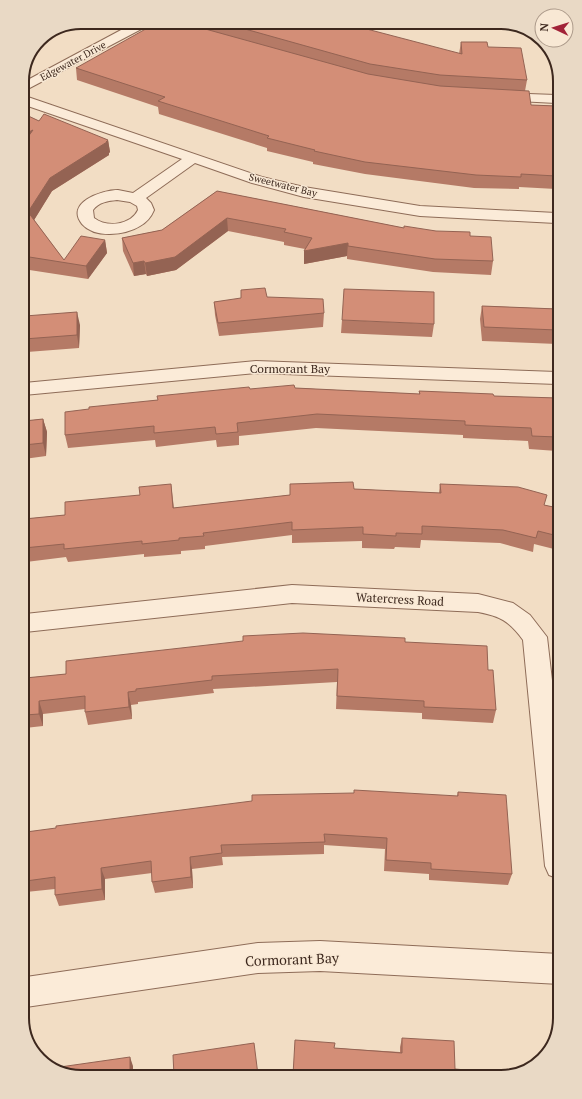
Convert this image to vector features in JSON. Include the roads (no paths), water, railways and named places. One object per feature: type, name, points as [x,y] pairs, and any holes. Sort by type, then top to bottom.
[{"type":"street","name":"Edgewater Drive","points":[[29,84],[132,29]]},
{"type":"street","points":[[185,29],[206,35]]},
{"type":"street","points":[[488,96],[553,99]]},
{"type":"street","name":"Sweetwater Bay","points":[[29,101],[269,183],[363,203],[420,211],[553,218]]},
{"type":"street","points":[[136,198],[193,158]]},
{"type":"street","name":"Cormorant Bay","points":[[29,389],[256,367],[553,378]]},
{"type":"street","name":"Watercress Road","points":[[29,622],[292,594],[478,603],[501,607],[519,617],[535,637],[553,809]]},
{"type":"street","name":"Cormorant Bay","points":[[29,992],[258,958],[320,956],[553,969]]}]
